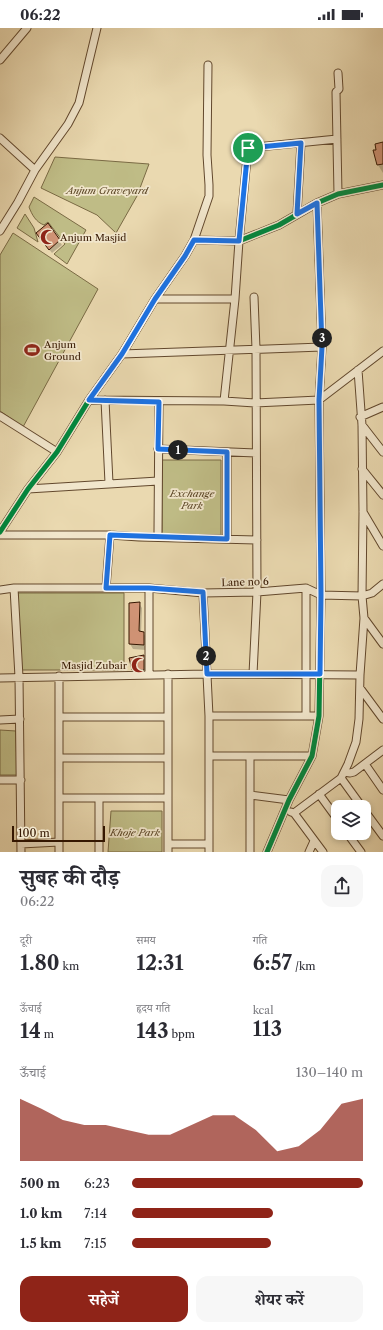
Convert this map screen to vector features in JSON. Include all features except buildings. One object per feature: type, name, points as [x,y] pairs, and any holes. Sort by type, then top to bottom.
[{"type":"street","points":[[0,60],[27,28]]},
{"type":"street","points":[[0,231],[35,170],[68,124],[79,103],[97,28]]},
{"type":"street","points":[[0,534],[28,489],[57,452],[89,400],[122,354],[155,299],[185,256],[194,240],[209,196],[210,185],[207,156],[208,65]]},
{"type":"street","points":[[338,73],[338,89],[336,92],[338,194]]},
{"type":"street","points":[[0,138],[35,170]]},
{"type":"street","points":[[224,402],[235,299],[248,148],[337,139]]},
{"type":"street","points":[[297,214],[301,143]]},
{"type":"street","points":[[194,240],[239,241],[279,225],[317,203],[338,194],[383,185]]},
{"type":"street","points":[[267,852],[289,800],[312,756],[319,716],[321,595],[319,400],[322,347],[317,203]]},
{"type":"street","points":[[253,674],[257,592],[255,403],[256,349],[254,297]]},
{"type":"street","points":[[155,299],[235,299]]},
{"type":"street","points":[[122,354],[322,347]]},
{"type":"street","points":[[89,400],[255,403],[319,400],[358,370],[382,354]]},
{"type":"street","points":[[294,813],[342,775],[356,742],[359,719],[364,615],[362,596],[362,424],[360,417],[358,370]]},
{"type":"street","points":[[105,400],[109,483]]},
{"type":"street","points":[[158,532],[159,402]]},
{"type":"street","points":[[360,417],[383,407]]},
{"type":"street","points":[[0,416],[57,452]]},
{"type":"street","points":[[362,424],[383,452]]},
{"type":"street","points":[[158,449],[256,453]]},
{"type":"street","points":[[227,452],[227,539]]},
{"type":"street","points":[[362,469],[383,495]]},
{"type":"street","points":[[28,489],[158,481]]},
{"type":"street","points":[[363,512],[383,546]]},
{"type":"street","points":[[0,534],[110,535],[257,540]]},
{"type":"street","points":[[106,588],[110,535]]},
{"type":"street","points":[[321,595],[362,596],[372,593],[383,584]]},
{"type":"street","points":[[14,588],[19,677],[22,780],[22,852]]},
{"type":"street","name":"Lane no 6","points":[[0,590],[14,588],[149,588],[203,592],[257,592],[306,588],[321,595]]},
{"type":"street","points":[[149,588],[149,674]]},
{"type":"street","points":[[306,588],[306,716]]},
{"type":"street","points":[[203,592],[209,716],[209,852]]},
{"type":"street","points":[[364,615],[383,637]]},
{"type":"street","points":[[364,615],[383,644]]},
{"type":"street","points":[[0,678],[149,674],[360,675]]},
{"type":"street","points":[[168,674],[168,852]]},
{"type":"street","points":[[59,676],[59,852]]},
{"type":"street","points":[[360,688],[383,719]]},
{"type":"street","points":[[209,716],[319,716]]},
{"type":"street","points":[[59,718],[168,718]]},
{"type":"street","points":[[0,720],[20,719]]},
{"type":"street","points":[[342,775],[352,773],[383,750]]},
{"type":"street","points":[[209,756],[312,756]]},
{"type":"street","points":[[250,756],[250,852]]},
{"type":"street","points":[[59,758],[168,758]]},
{"type":"street","points":[[364,764],[383,790]]},
{"type":"street","points":[[342,775],[358,800]]},
{"type":"street","points":[[0,780],[22,780]]},
{"type":"street","points":[[319,794],[331,810]]},
{"type":"street","points":[[250,796],[289,800]]},
{"type":"street","points":[[59,798],[168,798]]},
{"type":"street","points":[[99,798],[100,852]]},
{"type":"street","points":[[285,810],[294,813],[323,852]]},
{"type":"street","points":[[371,820],[383,836]]},
{"type":"street","points":[[352,840],[361,852]]},
{"type":"street","points":[[309,852],[314,841]]},
{"type":"street","points":[[22,844],[59,842]]},
{"type":"street","points":[[168,844],[209,844]]},
{"type":"green space","name":"Anjum Graveyard","points":[[55,157],[149,164],[137,196],[116,233],[97,215],[41,188]]},
{"type":"green space","points":[[34,197],[86,230],[67,264],[54,254],[65,244],[48,222],[44,225],[41,224],[31,213],[29,207]]},
{"type":"green space","points":[[25,214],[34,228],[38,242],[17,228]]},
{"type":"green space","name":"Anjum Ground","points":[[13,233],[98,289],[23,427],[0,411],[0,255]]},
{"type":"green space","name":"Exchange Park","points":[[162,460],[221,460],[221,537],[162,537]]},
{"type":"green space","points":[[18,593],[124,593],[124,670],[18,670]]},
{"type":"green space","points":[[0,730],[16,731],[17,775],[0,775]]},
{"type":"green space","name":"Khoje Park","points":[[111,811],[162,811],[162,852],[108,852]]},
{"type":"cycle path","points":[[0,532],[28,489],[57,452],[89,400],[122,354],[155,299],[185,256],[194,240],[239,241],[279,225],[317,203],[338,194],[383,185]]},
{"type":"cycle path","points":[[267,852],[289,800],[312,756],[319,716],[321,595],[319,400],[322,347],[317,203]]},
{"type":"place","name":"Anjum Masjid","points":[[48,237]]},
{"type":"place","name":"Anjum Ground","points":[[32,350]]},
{"type":"place","name":"Masjid Zubair","points":[[139,665]]},
{"type":"route","points":[[301,143],[297,214],[317,203],[322,347],[319,400],[321,595],[320,674],[207,674],[203,592],[149,588],[106,588],[110,535],[227,539],[227,452],[158,449],[159,402],[89,400],[122,354],[155,299],[185,256],[194,240],[239,241],[248,148],[301,143]]}]
